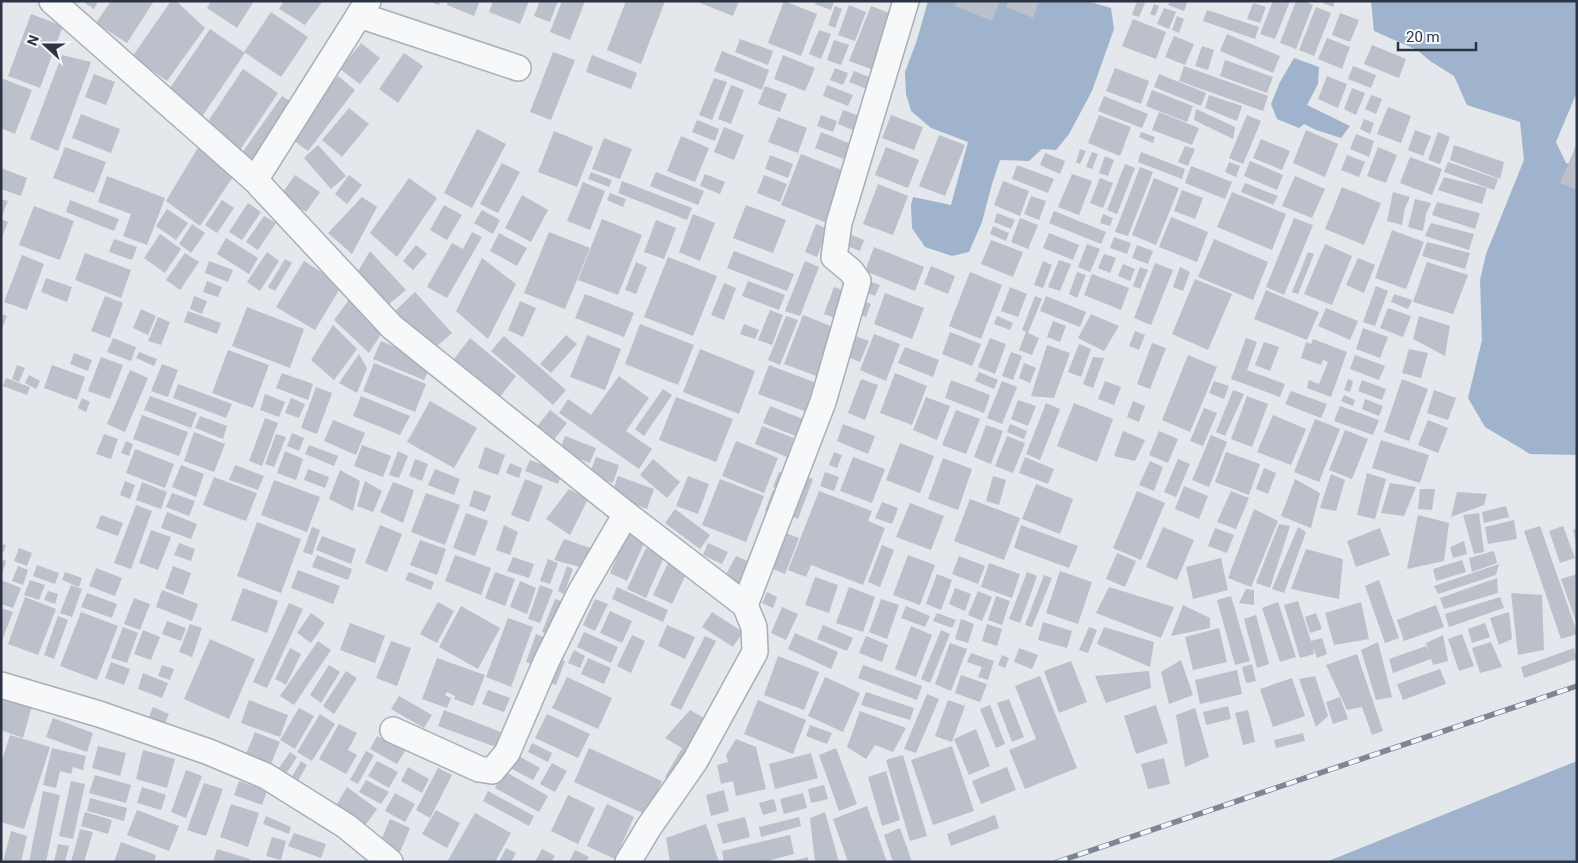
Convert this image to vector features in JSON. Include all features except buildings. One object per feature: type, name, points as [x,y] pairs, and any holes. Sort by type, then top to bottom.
[{"type":"street","points":[[52,1],[255,180],[392,327],[626,514],[745,605],[754,627],[755,652],[695,762],[649,827],[628,862]]},
{"type":"street","points":[[745,605],[823,402],[858,281],[851,271],[834,257],[839,223],[906,1]]},
{"type":"street","points":[[255,180],[364,8],[518,68]]},
{"type":"street","points":[[393,730],[479,768],[492,771],[506,753],[547,660],[581,591],[626,514]]},
{"type":"street","points":[[1,685],[163,736],[209,752],[266,776],[346,826],[390,862]]},
{"type":"water","points":[[928,1],[1087,1],[1111,8],[1114,29],[1092,91],[1069,134],[1056,150],[1042,149],[1029,161],[1000,160],[982,222],[969,252],[952,256],[925,247],[912,228],[911,205],[913,197],[951,205],[968,142],[931,128],[911,111],[906,94],[905,72],[917,40]]},
{"type":"water","points":[[1371,1],[1577,1],[1577,92],[1556,142],[1566,163],[1577,166],[1577,455],[1530,454],[1485,427],[1468,398],[1482,340],[1480,280],[1486,254],[1524,160],[1520,122],[1467,105],[1454,76],[1430,61],[1417,50],[1374,31]]},
{"type":"water","points":[[1294,58],[1319,67],[1318,84],[1307,105],[1350,126],[1341,138],[1304,124],[1299,128],[1277,119],[1271,104],[1280,82]]},
{"type":"water","points":[[1577,761],[1577,862],[1326,862]]},
{"type":"railway","points":[[1057,862],[1577,686]]}]
